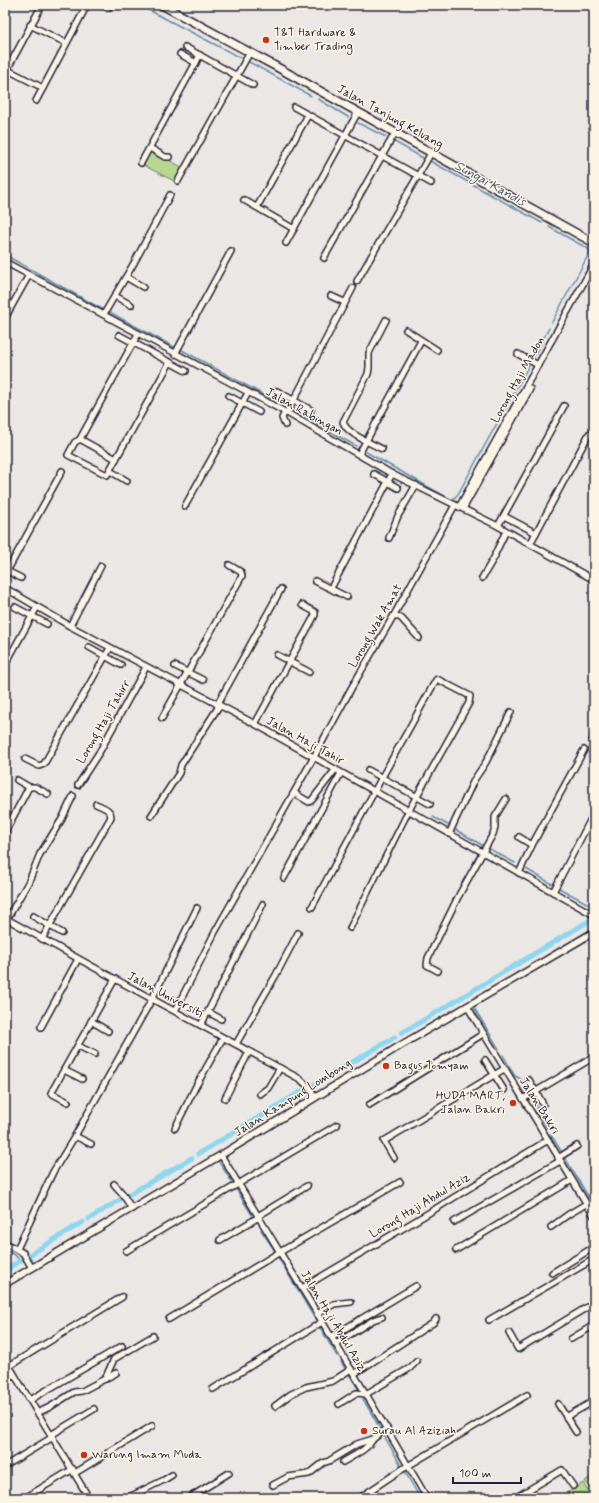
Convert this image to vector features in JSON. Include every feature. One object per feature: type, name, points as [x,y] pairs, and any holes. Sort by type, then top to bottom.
[{"type":"main road","name":"Jalan Tanjung Keluang","points":[[157,5],[174,12]]},
{"type":"main road","name":"Jalan Tanjung Keluang","points":[[162,5],[250,52],[594,243]]},
{"type":"street","points":[[42,5],[8,68],[10,71],[42,88]]},
{"type":"street","points":[[36,101],[86,5]]},
{"type":"street","points":[[30,25],[66,43]]},
{"type":"street","points":[[185,47],[253,85]]},
{"type":"street","points":[[178,181],[250,52]]},
{"type":"street","points":[[180,54],[196,63]]},
{"type":"street","points":[[141,163],[200,55]]},
{"type":"street","points":[[294,108],[431,183]]},
{"type":"street","points":[[286,243],[358,112]]},
{"type":"street","points":[[257,207],[308,115]]},
{"type":"street","points":[[324,258],[395,133]]},
{"type":"street","points":[[150,148],[165,157],[169,157]]},
{"type":"street","points":[[357,281],[431,152]]},
{"type":"street","points":[[104,314],[126,277],[170,195]]},
{"type":"street","points":[[244,200],[294,229]]},
{"type":"street","points":[[177,350],[231,252]]},
{"type":"street","name":"Jalan Rabingan","points":[[5,262],[104,314],[138,334],[177,350],[248,393],[359,454],[392,474],[498,526],[594,580]]},
{"type":"street","name":"Lorong Haji Madon","points":[[459,507],[530,389],[526,387],[594,264]]},
{"type":"street","points":[[5,318],[29,275]]},
{"type":"street","points":[[126,277],[142,287]]},
{"type":"street","points":[[285,425],[282,418],[294,399],[344,302],[353,288]]},
{"type":"street","points":[[115,296],[131,305]]},
{"type":"street","points":[[331,296],[344,302]]},
{"type":"street","points":[[382,449],[351,433],[343,422],[368,374],[369,353],[386,320]]},
{"type":"street","points":[[406,330],[437,350]]},
{"type":"street","points":[[138,334],[80,440],[75,442],[68,455],[106,475],[110,471],[170,362]]},
{"type":"street","points":[[119,335],[186,371]]},
{"type":"street","points":[[359,454],[421,341]]},
{"type":"street","points":[[518,354],[538,365]]},
{"type":"street","points":[[277,391],[294,399],[311,410]]},
{"type":"street","points":[[184,506],[248,393]]},
{"type":"street","points":[[229,396],[259,412]]},
{"type":"street","points":[[498,526],[564,406]]},
{"type":"street","points":[[530,544],[589,434]]},
{"type":"street","points":[[80,440],[116,459]]},
{"type":"street","points":[[21,578],[6,573],[62,471]]},
{"type":"street","points":[[110,471],[127,481]]},
{"type":"street","points":[[374,474],[398,488]]},
{"type":"street","points":[[331,588],[392,474]]},
{"type":"street","points":[[389,538],[398,516],[416,485]]},
{"type":"street","name":"Lorong Wak Amat","points":[[175,1011],[215,932],[352,687],[459,507]]},
{"type":"street","points":[[504,516],[536,533]]},
{"type":"street","points":[[482,578],[496,556],[495,554],[506,531]]},
{"type":"street","points":[[162,718],[242,576],[241,572],[229,565]]},
{"type":"street","points":[[70,626],[101,566]]},
{"type":"street","points":[[315,581],[347,597]]},
{"type":"street","name":"Jalan Haji Tahir","points":[[5,588],[110,648],[218,706],[255,724],[335,770],[374,790],[449,834],[594,915]]},
{"type":"street","points":[[151,816],[179,773],[181,765],[218,706],[281,589]]},
{"type":"street","points":[[255,724],[288,661],[315,615],[315,612],[302,605]]},
{"type":"street","points":[[15,607],[47,624]]},
{"type":"street","points":[[5,665],[38,607]]},
{"type":"street","points":[[394,615],[401,618],[419,638]]},
{"type":"street","points":[[89,647],[121,664]]},
{"type":"street","points":[[25,759],[39,766],[44,764],[110,648]]},
{"type":"street","points":[[278,654],[309,672]]},
{"type":"street","points":[[175,666],[202,680]]},
{"type":"street","name":"Lorong Haji Tahirr","points":[[78,785],[100,751],[146,667]]},
{"type":"street","points":[[312,907],[374,790],[434,682],[437,679],[470,696],[470,699],[409,810],[350,928]]},
{"type":"street","points":[[449,834],[474,780],[486,762],[511,712]]},
{"type":"street","points":[[519,873],[532,845],[584,750]]},
{"type":"street","points":[[294,793],[309,802],[335,770]]},
{"type":"street","points":[[368,770],[430,804]]},
{"type":"street","points":[[284,878],[341,773]]},
{"type":"street","points":[[17,780],[29,787],[36,786],[48,794]]},
{"type":"street","points":[[5,832],[29,787]]},
{"type":"street","points":[[6,919],[29,881],[40,854],[57,824],[62,819],[73,796]]},
{"type":"street","points":[[438,971],[426,965],[426,963],[458,897],[493,834],[495,817],[506,798]]},
{"type":"street","points":[[42,939],[111,817],[108,810],[96,804]]},
{"type":"street","points":[[553,892],[594,813]]},
{"type":"street","points":[[518,837],[532,845]]},
{"type":"street","points":[[201,1025],[263,904]]},
{"type":"street","points":[[18,1247],[52,1172],[75,1136],[152,999],[197,908]]},
{"type":"street","points":[[33,916],[62,933]]},
{"type":"street","name":"Jalan Universiti","points":[[6,919],[78,960],[280,1068],[303,1082],[313,1095]]},
{"type":"street","name":"Jalan Kampung Lombong","points":[[5,1284],[30,1265],[132,1209],[221,1155],[313,1095],[594,932]]},
{"type":"street","points":[[236,1044],[276,975],[298,933]]},
{"type":"street","points":[[41,1027],[78,960]]},
{"type":"street","points":[[68,1102],[51,1093],[115,980]]},
{"type":"street","name":"Jalan Bakri","points":[[467,1006],[594,1216]]},
{"type":"street","points":[[208,1012],[220,1020]]},
{"type":"street","points":[[91,1021],[108,1031]]},
{"type":"street","points":[[369,1105],[483,1034]]},
{"type":"street","points":[[175,1128],[196,1086],[224,1038]]},
{"type":"street","points":[[78,1046],[94,1054]]},
{"type":"street","points":[[225,1098],[250,1052]]},
{"type":"street","points":[[523,1100],[594,1057]]},
{"type":"street","points":[[485,1060],[504,1090]]},
{"type":"street","points":[[260,1094],[268,1088],[280,1068]]},
{"type":"street","points":[[394,1158],[384,1141],[504,1069]]},
{"type":"street","points":[[64,1070],[82,1079]]},
{"type":"street","points":[[529,1080],[543,1104]]},
{"type":"street","points":[[126,1251],[337,1124]]},
{"type":"street","points":[[75,1136],[91,1144]]},
{"type":"street","name":"Lorong Haji Abdul Aziz","points":[[302,1288],[548,1140]]},
{"type":"street","points":[[454,1222],[559,1160],[577,1146]]},
{"type":"street","name":"Jalan Haji Abdul Aziz","points":[[221,1155],[335,1344],[348,1371],[354,1374],[366,1394],[405,1468],[427,1498]]},
{"type":"street","points":[[456,1250],[572,1180]]},
{"type":"street","points":[[170,1319],[280,1252],[400,1182]]},
{"type":"street","points":[[114,1184],[122,1193],[132,1209]]},
{"type":"street","points":[[220,1240],[307,1186]]},
{"type":"street","points":[[551,1227],[586,1204]]},
{"type":"street","points":[[5,1243],[18,1247],[30,1265]]},
{"type":"street","points":[[552,1273],[594,1247]]},
{"type":"street","points":[[489,1320],[594,1259]]},
{"type":"street","points":[[331,1338],[416,1286]]},
{"type":"street","points":[[9,1366],[122,1298]]},
{"type":"street","points":[[317,1314],[334,1304],[351,1302]]},
{"type":"street","points":[[509,1333],[518,1349],[594,1303]]},
{"type":"street","points":[[335,1344],[373,1320],[382,1317]]},
{"type":"street","points":[[354,1374],[433,1323],[436,1319]]},
{"type":"street","points":[[213,1390],[321,1322]]},
{"type":"street","points":[[571,1339],[594,1325]]},
{"type":"street","points":[[105,1379],[114,1359],[153,1336]]},
{"type":"street","points":[[30,1400],[122,1346]]},
{"type":"street","points":[[5,1359],[89,1498]]},
{"type":"street","points":[[339,1404],[356,1393],[366,1394],[410,1368],[417,1361]]},
{"type":"street","points":[[275,1406],[291,1394],[306,1386],[333,1381],[348,1371]]},
{"type":"street","points":[[37,1413],[74,1392],[82,1391],[116,1373]]},
{"type":"street","points":[[5,1379],[14,1374]]},
{"type":"street","points":[[359,1498],[405,1468],[527,1395]]},
{"type":"street","points":[[566,1417],[594,1401]]},
{"type":"street","points":[[558,1404],[576,1432]]},
{"type":"street","points":[[5,1466],[94,1409]]},
{"type":"street","points":[[25,1498],[152,1426]]},
{"type":"street","points":[[273,1485],[288,1477],[309,1474],[323,1463],[357,1444],[373,1439],[386,1430]]},
{"type":"street","points":[[343,1462],[370,1445],[373,1439]]},
{"type":"street","points":[[515,1498],[562,1470],[573,1486]]},
{"type":"street","points":[[127,1498],[164,1480],[172,1474]]},
{"type":"street","points":[[189,1498],[229,1474]]},
{"type":"green space","points":[[151,151],[182,167],[174,181],[143,165]]},
{"type":"green space","points":[[594,1475],[594,1497],[585,1481]]},
{"type":"green space","points":[[583,1483],[592,1498],[558,1498]]},
{"type":"waterway","name":"Sungai Kandis","points":[[139,5],[241,58]]},
{"type":"waterway","name":"Sungai Kandis","points":[[249,62],[311,96]]},
{"type":"waterway","name":"Sungai Kandis","points":[[318,99],[348,117]]},
{"type":"waterway","name":"Sungai Kandis","points":[[358,123],[386,137]]},
{"type":"waterway","name":"Sungai Kandis","points":[[393,141],[423,158]]},
{"type":"waterway","name":"Sungai Kandis","points":[[430,161],[542,223]]},
{"type":"waterway","name":"Sungai Kandis","points":[[549,227],[594,252]]},
{"type":"waterway","points":[[552,322],[591,250]]},
{"type":"waterway","points":[[5,255],[102,309]]},
{"type":"waterway","points":[[5,266],[9,269]]},
{"type":"waterway","points":[[109,312],[176,348]]},
{"type":"waterway","points":[[533,358],[549,328]]},
{"type":"waterway","points":[[180,349],[284,406]]},
{"type":"waterway","points":[[366,452],[450,499],[453,499],[458,494],[529,365]]},
{"type":"waterway","points":[[295,412],[356,446]]},
{"type":"waterway","points":[[433,817],[448,825]]},
{"type":"waterway","points":[[456,830],[482,845]]},
{"type":"waterway","points":[[488,848],[515,863]]},
{"type":"waterway","points":[[526,869],[552,884]]},
{"type":"waterway","points":[[559,888],[594,907]]},
{"type":"waterway","points":[[402,1033],[594,918]]},
{"type":"waterway","points":[[473,1006],[499,1049]]},
{"type":"waterway","points":[[312,1085],[395,1037]]},
{"type":"waterway","points":[[503,1055],[515,1076],[521,1079],[528,1092]]},
{"type":"waterway","points":[[198,1154],[304,1090]]},
{"type":"waterway","points":[[532,1098],[547,1128]]},
{"type":"waterway","points":[[551,1135],[561,1151]]},
{"type":"waterway","points":[[128,1195],[192,1158]]},
{"type":"waterway","points":[[565,1158],[594,1206]]},
{"type":"waterway","points":[[219,1162],[232,1182]]},
{"type":"waterway","points":[[236,1189],[252,1215]]},
{"type":"waterway","points":[[89,1219],[121,1199]]},
{"type":"waterway","points":[[5,1270],[83,1222]]},
{"type":"waterway","points":[[261,1230],[275,1251]]},
{"type":"waterway","points":[[5,1239],[25,1250],[29,1255]]},
{"type":"waterway","points":[[5,1250],[15,1255],[20,1261]]},
{"type":"waterway","points":[[278,1257],[337,1356]]},
{"type":"waterway","points":[[341,1362],[359,1390]]},
{"type":"waterway","points":[[363,1399],[381,1430]]},
{"type":"waterway","points":[[383,1434],[402,1467]]},
{"type":"waterway","points":[[404,1470],[420,1498]]},
{"type":"place","name":"T&T Hardware & Timber Trading","points":[[266,40]]},
{"type":"place","name":"Bagus Tomyam","points":[[386,1066]]},
{"type":"place","name":"HUDA MART, Jalan Bakri","points":[[513,1103]]},
{"type":"place","name":"Surau Al Aziziah","points":[[364,1431]]},
{"type":"place","name":"Warung Imam Muda","points":[[84,1455]]}]
